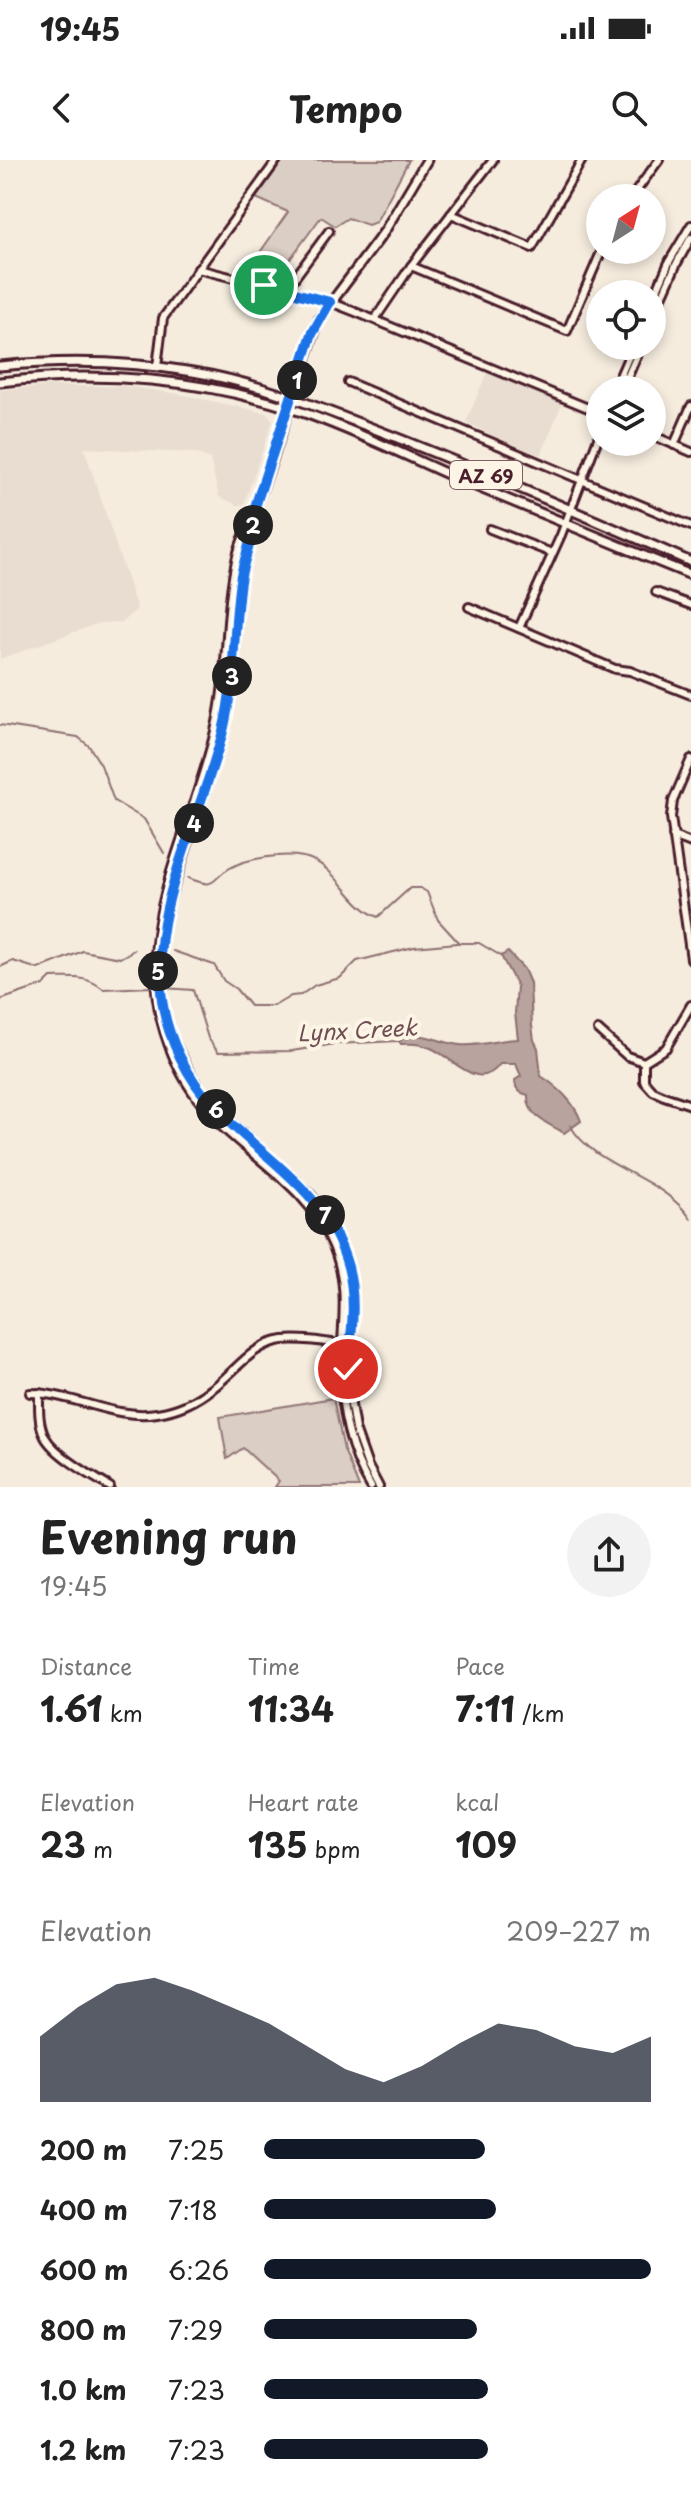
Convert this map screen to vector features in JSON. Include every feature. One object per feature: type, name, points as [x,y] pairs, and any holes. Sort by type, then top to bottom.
[{"type":"main road","points":[[289,408],[312,334],[330,302],[384,232],[427,160]]},
{"type":"main road","name":"AZ 69","points":[[0,366],[67,362],[157,367],[228,379],[292,397],[691,562]]},
{"type":"main road","name":"AZ 69","points":[[0,382],[62,376],[126,377],[212,389],[289,408],[691,575]]},
{"type":"street","points":[[157,367],[163,318],[277,160]]},
{"type":"street","points":[[375,319],[411,266],[493,160]]},
{"type":"street","points":[[451,214],[532,248],[582,160]]},
{"type":"street","points":[[641,184],[659,160]]},
{"type":"street","points":[[662,280],[691,225]]},
{"type":"street","points":[[285,291],[329,231]]},
{"type":"street","points":[[666,280],[691,238]]},
{"type":"street","points":[[411,266],[567,331],[596,264]]},
{"type":"street","points":[[198,269],[330,302],[586,407]]},
{"type":"street","points":[[348,382],[691,526]]},
{"type":"street","points":[[674,445],[691,406]]},
{"type":"street","points":[[289,408],[237,558],[224,685],[216,730],[162,900],[156,965],[169,1047],[192,1091],[218,1122],[299,1194],[328,1236],[344,1290],[348,1387],[355,1429],[379,1487]]},
{"type":"street","points":[[666,441],[691,452]]},
{"type":"street","points":[[519,628],[591,456]]},
{"type":"street","points":[[490,529],[552,553]]},
{"type":"street","points":[[656,592],[691,605]]},
{"type":"street","points":[[469,607],[615,669],[630,671],[691,695]]},
{"type":"street","points":[[691,759],[673,801],[673,836],[691,959]]},
{"type":"street","points":[[673,836],[691,843]]},
{"type":"street","points":[[644,1062],[666,1048],[691,1005]]},
{"type":"street","points":[[598,1030],[627,1056],[644,1062]]},
{"type":"street","points":[[644,1062],[644,1081],[653,1091],[691,1105]]},
{"type":"street","points":[[30,1393],[58,1394],[116,1412],[136,1415],[157,1413],[196,1400],[214,1388],[251,1353],[264,1346],[282,1340],[346,1345]]},
{"type":"street","points":[[346,1345],[342,1391],[348,1429],[371,1487]]},
{"type":"street","points":[[39,1393],[39,1414],[46,1438],[55,1449],[110,1487]]},
{"type":"shaded area","points":[[283,160],[409,160],[376,222],[368,225],[348,218],[335,226],[321,217],[271,285],[243,277],[288,212],[256,198]]},
{"type":"shaded area","points":[[488,370],[563,401],[541,455],[510,444],[466,422]]},
{"type":"shaded area","points":[[124,386],[179,394],[266,413],[273,420],[244,504],[238,505],[219,497],[210,459],[195,453],[84,448],[137,609],[122,622],[99,623],[0,659],[0,390]]},
{"type":"shaded area","points":[[508,952],[524,969],[530,983],[532,1026],[541,1076],[565,1096],[581,1121],[564,1133],[540,1119],[531,1109],[528,1095],[516,1086],[515,1080],[521,1076],[516,1064],[500,1064],[492,1072],[475,1075],[429,1047],[401,1044],[399,1041],[422,1036],[467,1045],[518,1039],[515,1013],[517,986],[501,956]]},
{"type":"shaded area","points":[[333,1398],[344,1450],[359,1487],[275,1487],[279,1481],[243,1448],[227,1459],[220,1417]]},
{"type":"waterway","points":[[0,725],[78,737],[89,746],[101,765],[114,801],[144,819],[164,853]]},
{"type":"waterway","points":[[188,878],[209,883],[230,868],[256,859],[303,857],[325,867],[359,904],[378,917],[410,888],[420,888],[427,892],[438,920],[459,943],[479,943],[501,956]]},
{"type":"waterway","points":[[173,951],[214,965],[224,981],[236,989],[250,1006],[274,1006],[291,996],[301,995],[315,985],[340,978],[357,961],[414,947],[457,943]]},
{"type":"waterway","points":[[0,967],[13,961],[38,969],[83,951],[120,958],[134,950]]},
{"type":"waterway","name":"Lynx Creek","points":[[0,1000],[44,985],[51,978],[85,979],[103,989],[153,987]]},
{"type":"waterway","name":"Lynx Creek","points":[[164,988],[193,990],[208,1038],[218,1052],[292,1051],[335,1044],[398,1041]]},
{"type":"waterway","name":"Lynx Creek","points":[[570,1125],[595,1152],[663,1192],[691,1219]]},
{"type":"route","points":[[264,285],[330,302],[312,334],[252,516],[254,527],[240,581],[226,717],[163,921],[158,972],[170,1034],[198,1087],[224,1117],[312,1196],[338,1240],[348,1269],[353,1302],[348,1369]]}]
